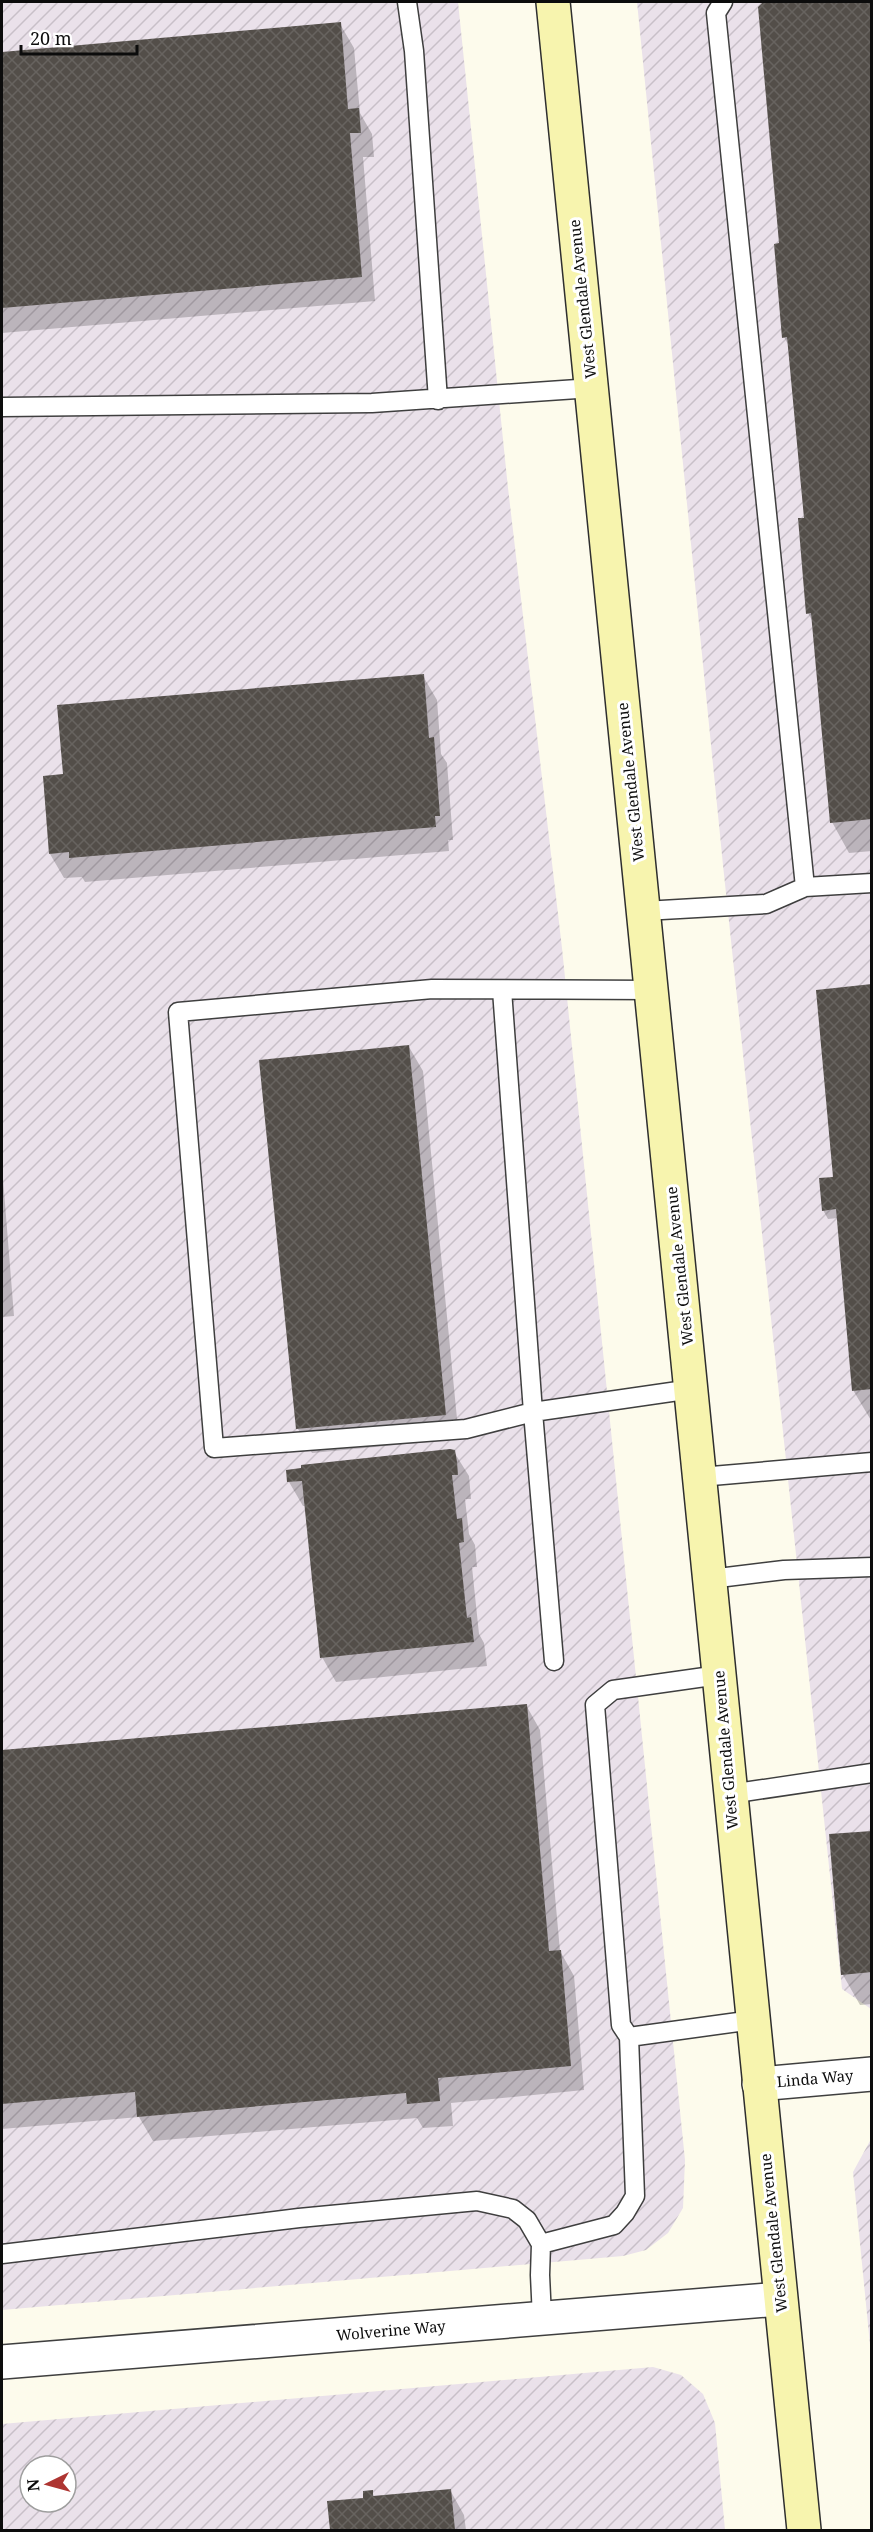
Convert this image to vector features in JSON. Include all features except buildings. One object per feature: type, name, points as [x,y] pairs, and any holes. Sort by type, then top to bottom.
[{"type":"main road","name":"West Glendale Avenue","points":[[553,2],[804,2530]]},
{"type":"street","name":"Linda Way","points":[[759,2084],[872,2074]]},
{"type":"street","name":"Wolverine Way","points":[[2,2362],[780,2299]]},
{"type":"lane","points":[[407,2],[414,51],[438,400]]},
{"type":"lane","points":[[723,2],[716,14],[805,886]]},
{"type":"lane","points":[[2,407],[372,403],[592,388]]},
{"type":"lane","points":[[644,911],[766,903],[805,886],[872,883]]},
{"type":"lane","points":[[652,990],[432,989],[178,1012],[214,1448],[466,1430],[533,1412],[692,1389]]},
{"type":"lane","points":[[502,990],[554,1661]]},
{"type":"lane","points":[[700,1477],[872,1462]]},
{"type":"lane","points":[[710,1579],[784,1570],[872,1567]]},
{"type":"lane","points":[[542,2244],[614,2225],[625,2213],[635,2196],[629,2037],[621,2025],[595,1705],[613,1689],[719,1675]]},
{"type":"lane","points":[[730,1794],[872,1773]]},
{"type":"lane","points":[[629,2037],[753,2020]]},
{"type":"lane","points":[[2,2254],[299,2218],[477,2201],[513,2209],[527,2220],[542,2244],[540,2275],[542,2318]]},
{"type":"shaded area","points":[[2,2],[458,2],[508,488],[562,948],[685,2160],[683,2208],[668,2233],[646,2250],[623,2256],[2,2310]]},
{"type":"shaded area","points":[[637,2],[871,2],[871,2009],[842,1989],[723,865]]},
{"type":"shaded area","points":[[871,2139],[871,2355],[853,2172]]},
{"type":"shaded area","points":[[653,2367],[681,2375],[703,2394],[715,2423],[725,2530],[2,2530],[2,2424]]}]
